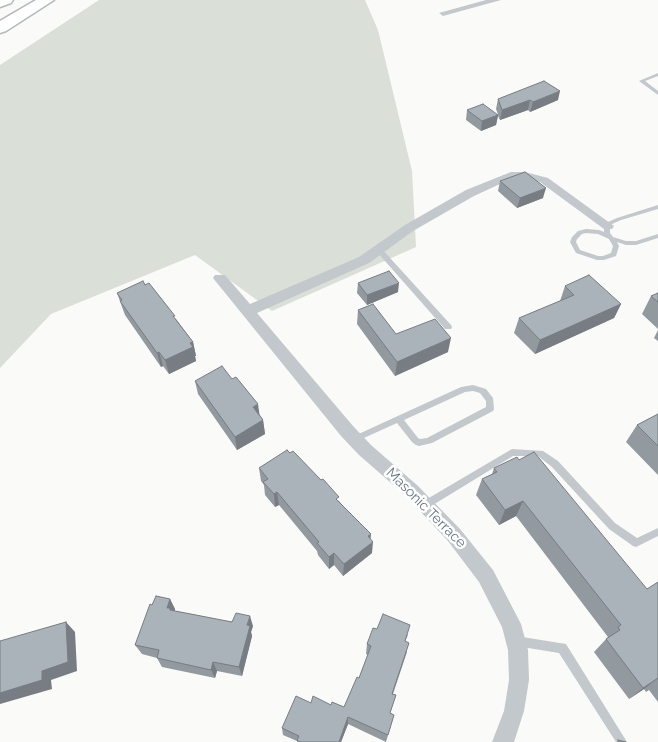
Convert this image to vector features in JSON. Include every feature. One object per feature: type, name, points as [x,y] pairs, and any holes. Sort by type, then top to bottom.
[{"type":"highway","points":[[0,3],[6,0]]},
{"type":"highway","points":[[0,28],[47,0]]},
{"type":"street","points":[[442,12],[497,0]]},
{"type":"street","points":[[248,311],[364,260],[409,228],[470,193],[511,175],[525,175],[544,180],[609,232]]},
{"type":"street","name":"Masonic Terrace","points":[[220,278],[355,439],[425,504],[454,535],[486,576],[511,624],[518,650],[519,680],[514,711],[503,742]]},
{"type":"lane","points":[[658,74],[642,81],[658,93]]},
{"type":"lane","points":[[658,207],[610,223],[609,232],[616,246],[614,254],[604,258],[584,254],[578,251],[573,242],[576,235],[586,231],[609,232],[618,241],[636,244],[658,236]]},
{"type":"lane","points":[[379,250],[448,327]]},
{"type":"lane","points":[[355,439],[464,389],[473,388],[483,391],[490,400],[490,409],[429,441],[419,443],[399,420]]},
{"type":"lane","points":[[425,504],[512,452],[540,453],[555,464],[612,526],[636,543],[658,532]]},
{"type":"lane","points":[[516,641],[562,648],[622,742]]},
{"type":"shaded area","points":[[99,0],[365,0],[378,30],[412,171],[416,247],[272,311],[195,255],[51,314],[0,368],[0,65]]},
{"type":"building","points":[[544,81],[560,91],[533,102],[530,100],[502,110],[498,99]]},
{"type":"building","points":[[483,104],[498,115],[482,121],[467,110]]},
{"type":"building","points":[[525,172],[546,188],[520,198],[500,181]]},
{"type":"building","points":[[389,271],[399,283],[367,295],[358,283]]},
{"type":"building","points":[[589,275],[621,304],[540,340],[519,318],[574,295],[565,286]]},
{"type":"building","points":[[143,281],[145,285],[149,283],[175,316],[173,316],[193,342],[190,343],[193,347],[165,360],[159,352],[157,353],[120,301],[122,300],[117,293]]},
{"type":"building","points":[[658,293],[658,302],[651,296]]},
{"type":"building","points":[[373,304],[396,334],[435,319],[451,338],[397,362],[358,310]]},
{"type":"building","points":[[222,366],[232,379],[236,377],[258,404],[253,407],[263,420],[235,437],[195,381]]},
{"type":"building","points":[[658,414],[658,446],[637,425]]},
{"type":"building","points":[[287,450],[290,453],[293,451],[321,480],[323,479],[339,497],[336,499],[371,534],[368,536],[373,542],[344,564],[334,553],[329,557],[317,543],[319,542],[277,492],[274,494],[263,482],[268,479],[259,468]]},
{"type":"building","points":[[534,452],[647,589],[658,582],[658,678],[643,688],[606,639],[620,630],[618,627],[621,625],[523,501],[505,510],[482,479],[497,472],[494,468],[517,457],[519,460]]},
{"type":"building","points":[[156,596],[170,599],[167,608],[170,608],[170,610],[232,622],[236,613],[250,616],[247,625],[250,626],[239,667],[213,662],[211,670],[157,658],[159,650],[135,645],[150,604],[152,605]]},
{"type":"building","points":[[383,614],[410,625],[405,641],[409,643],[392,694],[396,695],[390,713],[394,715],[388,735],[348,717],[339,742],[300,742],[297,740],[299,736],[282,728],[296,696],[311,703],[313,696],[331,705],[332,702],[344,707],[357,677],[359,678],[371,646],[367,644],[373,628],[377,629]]},
{"type":"building","points":[[66,622],[68,662],[42,671],[42,680],[0,693],[0,641]]}]
